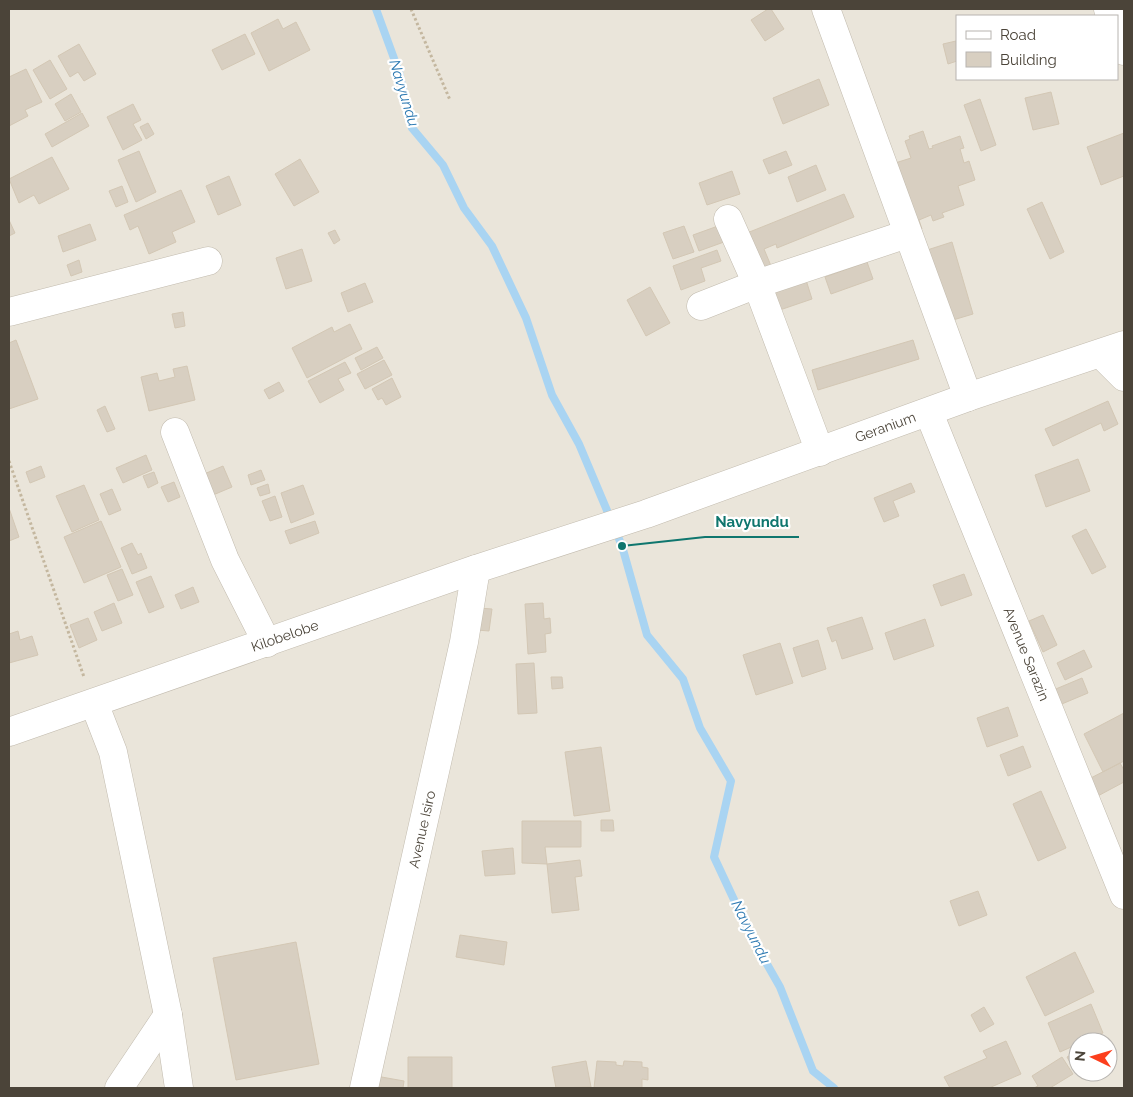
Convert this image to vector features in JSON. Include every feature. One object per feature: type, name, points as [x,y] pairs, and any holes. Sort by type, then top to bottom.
[{"type":"street","points":[[826,9],[968,397]]},
{"type":"street","points":[[1118,35],[1124,51]]},
{"type":"street","points":[[728,220],[757,284],[820,452]]},
{"type":"street","points":[[701,306],[757,284],[908,234]]},
{"type":"street","points":[[9,312],[208,261]]},
{"type":"street","points":[[1113,350],[1124,377]]},
{"type":"street","name":"Geranium","points":[[562,542],[820,452],[968,397],[1113,350]]},
{"type":"street","name":"Avenue Sarazin","points":[[929,413],[1124,895]]},
{"type":"street","points":[[175,432],[225,560],[267,643]]},
{"type":"street","name":"Kilobelobe","points":[[9,732],[476,569],[562,542]]},
{"type":"street","name":"Avenue Isiro","points":[[364,1088],[464,642],[476,569]]},
{"type":"street","points":[[94,703],[113,752],[168,1015],[179,1088]]},
{"type":"street","points":[[119,1088],[168,1015]]},
{"type":"path","points":[[411,9],[450,100]]},
{"type":"path","points":[[9,461],[94,703]]},
{"type":"shaded area","points":[[9,9],[1124,9],[1124,1088],[9,1088]]},
{"type":"building","points":[[771,9],[784,29],[765,41],[751,20]]},
{"type":"building","points":[[278,19],[283,29],[296,22],[310,50],[269,71],[251,33]]},
{"type":"building","points":[[245,34],[255,54],[222,70],[212,50]]},
{"type":"building","points":[[956,41],[956,61],[948,64],[943,44]]},
{"type":"building","points":[[79,44],[96,74],[84,81],[78,72],[70,77],[58,56]]},
{"type":"building","points":[[50,60],[67,89],[50,99],[33,70]]},
{"type":"building","points":[[26,69],[42,102],[25,110],[28,116],[9,126],[9,77]]},
{"type":"building","points":[[819,79],[829,105],[783,124],[773,98]]},
{"type":"building","points":[[1051,92],[1059,124],[1033,130],[1025,98]]},
{"type":"building","points":[[71,94],[81,112],[65,121],[55,104]]},
{"type":"building","points":[[980,99],[996,145],[981,151],[964,105]]},
{"type":"building","points":[[133,104],[141,120],[133,124],[142,140],[123,150],[107,117]]},
{"type":"building","points":[[82,113],[89,126],[52,147],[45,134]]},
{"type":"building","points":[[148,123],[154,134],[146,139],[140,127]]},
{"type":"building","points":[[923,131],[929,149],[933,148],[932,146],[960,136],[964,148],[960,149],[964,163],[969,161],[975,180],[958,186],[964,205],[942,213],[944,217],[933,221],[931,215],[919,220],[922,229],[915,231],[892,164],[911,158],[905,141],[910,139],[909,136]]},
{"type":"building","points":[[1124,133],[1124,176],[1101,185],[1087,147]]},
{"type":"building","points":[[139,151],[156,192],[136,202],[118,160]]},
{"type":"building","points":[[786,151],[792,165],[769,174],[763,160]]},
{"type":"building","points":[[52,157],[69,189],[39,204],[34,195],[19,203],[9,179]]},
{"type":"building","points":[[300,159],[319,192],[294,206],[275,174]]},
{"type":"building","points":[[816,165],[826,190],[797,202],[788,177]]},
{"type":"building","points":[[732,171],[740,194],[707,205],[699,183]]},
{"type":"building","points":[[229,176],[241,205],[218,215],[206,186]]},
{"type":"building","points":[[122,186],[128,202],[116,207],[109,191]]},
{"type":"building","points":[[181,190],[195,222],[172,232],[176,242],[149,254],[138,226],[130,230],[124,215]]},
{"type":"building","points":[[844,194],[854,217],[777,248],[776,244],[764,249],[774,273],[760,278],[742,235]]},
{"type":"building","points":[[1042,202],[1064,252],[1050,259],[1027,209]]},
{"type":"building","points":[[9,220],[15,233],[9,236]]},
{"type":"building","points":[[90,224],[96,240],[63,252],[58,236]]},
{"type":"building","points":[[684,226],[694,252],[673,259],[663,233]]},
{"type":"building","points":[[718,226],[724,242],[699,251],[693,235]]},
{"type":"building","points":[[335,230],[340,240],[334,244],[328,233]]},
{"type":"building","points":[[952,242],[973,314],[943,323],[921,252]]},
{"type":"building","points":[[302,249],[312,281],[286,289],[276,258]]},
{"type":"building","points":[[717,250],[721,261],[701,268],[705,281],[681,290],[673,266]]},
{"type":"building","points":[[79,260],[82,272],[71,276],[67,265]]},
{"type":"building","points":[[867,262],[873,279],[831,294],[825,277]]},
{"type":"building","points":[[806,280],[812,299],[771,313],[765,295]]},
{"type":"building","points":[[365,283],[373,302],[348,312],[341,293]]},
{"type":"building","points":[[650,287],[670,323],[646,336],[627,300]]},
{"type":"building","points":[[183,312],[185,326],[175,328],[172,314]]},
{"type":"building","points":[[350,324],[362,349],[307,378],[292,348],[332,327],[334,332]]},
{"type":"building","points":[[16,340],[38,399],[9,409],[9,343]]},
{"type":"building","points":[[913,340],[919,359],[818,390],[812,370]]},
{"type":"building","points":[[377,347],[383,358],[361,370],[355,358]]},
{"type":"building","points":[[384,360],[392,375],[365,389],[357,374]]},
{"type":"building","points":[[345,362],[351,373],[338,379],[344,390],[320,403],[308,381]]},
{"type":"building","points":[[187,366],[195,400],[149,411],[141,377],[157,373],[159,381],[175,377],[173,369]]},
{"type":"building","points":[[392,378],[401,397],[386,405],[382,398],[378,400],[372,389]]},
{"type":"building","points":[[279,382],[284,391],[269,399],[264,390]]},
{"type":"building","points":[[1108,401],[1118,424],[1104,431],[1101,423],[1053,446],[1045,429]]},
{"type":"building","points":[[105,406],[115,429],[107,432],[97,410]]},
{"type":"building","points":[[146,455],[152,470],[123,483],[116,468]]},
{"type":"building","points":[[1078,459],[1090,491],[1046,507],[1035,475]]},
{"type":"building","points":[[41,466],[45,477],[30,483],[26,472]]},
{"type":"building","points":[[223,466],[232,487],[206,498],[197,477]]},
{"type":"building","points":[[261,470],[265,480],[251,485],[248,475]]},
{"type":"building","points":[[154,472],[158,483],[148,488],[143,476]]},
{"type":"building","points":[[174,482],[180,497],[168,502],[161,487]]},
{"type":"building","points":[[911,483],[915,492],[893,501],[899,516],[884,522],[874,498]]},
{"type":"building","points":[[268,484],[270,493],[260,496],[257,488]]},
{"type":"building","points":[[84,485],[99,520],[72,532],[56,496]]},
{"type":"building","points":[[303,485],[314,514],[291,523],[281,493]]},
{"type":"building","points":[[112,489],[121,510],[109,515],[100,494]]},
{"type":"building","points":[[275,496],[282,517],[270,521],[262,501]]},
{"type":"building","points":[[9,508],[19,537],[9,541]]},
{"type":"building","points":[[101,521],[121,567],[84,583],[64,537]]},
{"type":"building","points":[[315,521],[319,533],[290,544],[285,531]]},
{"type":"building","points":[[1086,529],[1106,567],[1092,574],[1072,536]]},
{"type":"building","points":[[132,543],[138,555],[141,553],[147,568],[132,574],[121,548]]},
{"type":"building","points":[[122,569],[133,595],[118,601],[107,575]]},
{"type":"building","points":[[964,574],[972,595],[941,606],[933,585]]},
{"type":"building","points":[[151,576],[164,607],[149,613],[136,582]]},
{"type":"building","points":[[193,587],[199,602],[181,609],[175,595]]},
{"type":"building","points":[[114,603],[122,623],[102,631],[94,612]]},
{"type":"building","points":[[543,603],[544,619],[550,618],[551,633],[545,634],[546,652],[528,654],[525,604]]},
{"type":"building","points":[[479,608],[492,609],[489,631],[477,630]]},
{"type":"building","points":[[1043,615],[1057,645],[1043,652],[1029,621]]},
{"type":"building","points":[[862,617],[873,649],[842,659],[836,640],[832,642],[827,628]]},
{"type":"building","points":[[88,618],[97,640],[79,648],[70,625]]},
{"type":"building","points":[[925,619],[934,646],[894,660],[885,633]]},
{"type":"building","points":[[18,631],[20,640],[32,636],[38,655],[9,663],[9,634]]},
{"type":"building","points":[[818,640],[826,669],[802,677],[793,648]]},
{"type":"building","points":[[780,643],[793,683],[756,695],[743,655]]},
{"type":"building","points":[[1084,650],[1092,667],[1065,680],[1057,663]]},
{"type":"building","points":[[534,663],[537,713],[518,714],[516,664]]},
{"type":"building","points":[[551,677],[562,677],[563,688],[552,689]]},
{"type":"building","points":[[1082,678],[1088,693],[1057,706],[1051,691]]},
{"type":"building","points":[[1008,707],[1018,736],[987,747],[977,718]]},
{"type":"building","points":[[1124,713],[1124,761],[1103,772],[1084,734]]},
{"type":"building","points":[[1023,746],[1031,767],[1008,776],[1000,755]]},
{"type":"building","points":[[601,747],[610,811],[574,816],[565,752]]},
{"type":"building","points":[[1120,763],[1124,770],[1124,782],[1094,798],[1085,781]]},
{"type":"building","points":[[1041,791],[1066,848],[1038,861],[1013,804]]},
{"type":"building","points":[[601,820],[613,820],[614,831],[601,831]]},
{"type":"building","points":[[522,821],[581,821],[581,847],[545,847],[547,864],[522,863]]},
{"type":"building","points":[[513,848],[515,874],[485,876],[482,851]]},
{"type":"building","points":[[580,860],[582,876],[575,877],[579,910],[552,913],[547,864]]},
{"type":"building","points":[[978,891],[987,915],[959,926],[950,901]]},
{"type":"building","points":[[460,935],[507,942],[504,965],[456,957]]},
{"type":"building","points":[[296,942],[319,1064],[236,1080],[213,958]]},
{"type":"building","points":[[1075,952],[1094,992],[1045,1016],[1026,977]]},
{"type":"building","points":[[1091,1004],[1103,1032],[1068,1032],[1068,1048],[1060,1052],[1048,1023]]},
{"type":"building","points":[[984,1007],[994,1024],[980,1032],[971,1015]]},
{"type":"building","points":[[1006,1041],[1021,1074],[989,1088],[950,1088],[944,1077],[987,1058],[983,1051]]},
{"type":"building","points":[[408,1057],[452,1057],[452,1088],[408,1088]]},
{"type":"building","points":[[1062,1057],[1068,1066],[1068,1077],[1050,1088],[1034,1088],[1038,1086],[1032,1076]]},
{"type":"building","points":[[586,1061],[591,1087],[556,1088],[552,1067]]},
{"type":"building","points":[[597,1061],[616,1062],[616,1065],[623,1066],[624,1061],[642,1062],[642,1067],[648,1068],[648,1080],[642,1079],[642,1088],[594,1088]]},
{"type":"building","points":[[376,1076],[404,1081],[403,1088],[374,1088]]},
{"type":"waterway","name":"Navyundu","points":[[376,9],[399,72],[412,128],[443,165],[464,208],[492,246],[526,318],[552,395],[579,444],[622,546],[647,635],[683,679],[700,728],[731,781],[714,857],[751,936],[780,987],[813,1071],[834,1088]]},
{"type":"place","name":"Navyundu","points":[[622,546]]}]
